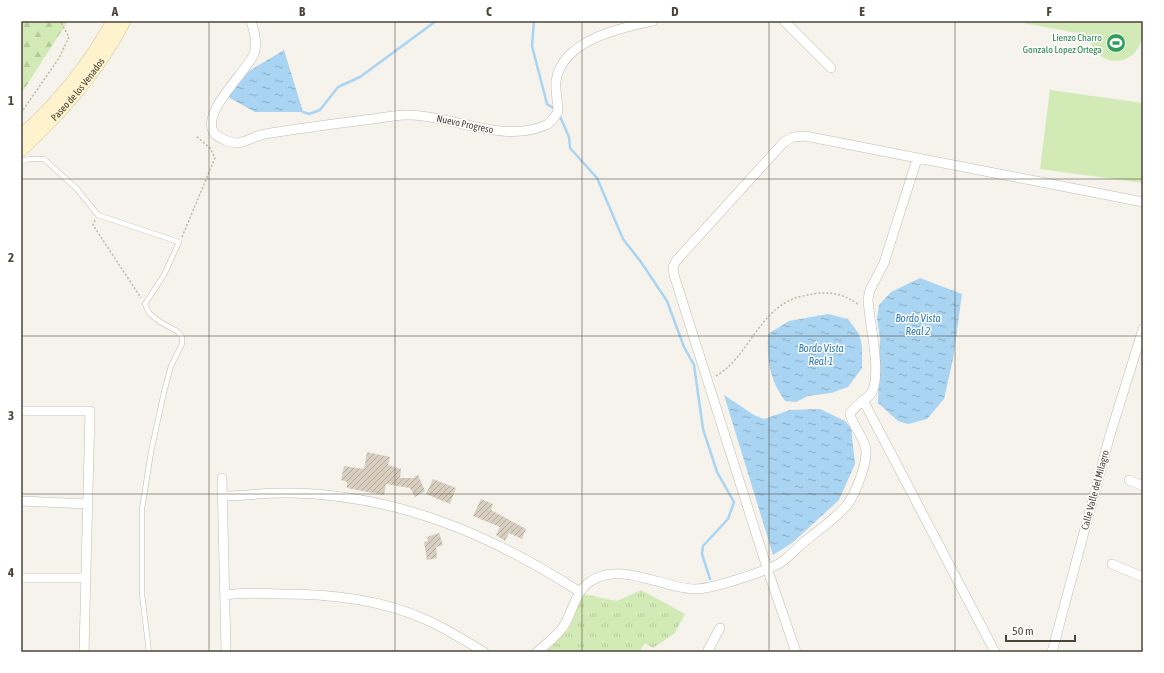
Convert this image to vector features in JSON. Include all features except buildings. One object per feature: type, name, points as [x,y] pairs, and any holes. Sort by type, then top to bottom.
[{"type":"street","name":"Paseo de los Venados","points":[[21,136],[39,120],[79,74],[112,21]]},
{"type":"street","name":"Paseo de los Venados","points":[[22,156],[87,81],[109,48],[124,21]]},
{"type":"street","name":"Nuevo Progreso","points":[[251,21],[256,40],[255,53],[226,92],[213,116],[211,125],[215,133],[235,143],[263,134],[401,115],[434,117],[494,131],[529,129],[547,124],[558,112],[556,81],[564,61],[582,45],[614,30],[653,21]]},
{"type":"street","points":[[784,21],[831,68]]},
{"type":"street","points":[[796,652],[767,568],[674,275],[673,267],[676,261],[784,142],[793,137],[805,136],[1143,202]]},
{"type":"street","points":[[537,652],[557,635],[565,624],[580,592],[591,581],[605,576],[627,574],[678,588],[695,590],[718,586],[780,563],[847,505],[862,474],[866,454],[862,437],[851,422],[850,414],[854,408],[872,392],[876,372],[868,312],[868,299],[870,290],[884,264],[917,159]]},
{"type":"street","name":"Calle Valle del Milagro","points":[[1052,652],[1110,435],[1143,329]]},
{"type":"street","points":[[863,400],[995,652]]},
{"type":"street","points":[[21,412],[90,410],[84,652]]},
{"type":"street","points":[[222,478],[226,595],[226,652]]},
{"type":"street","points":[[1129,480],[1143,486]]},
{"type":"street","points":[[222,496],[291,492],[358,499],[414,511],[457,526],[489,540],[523,557],[580,592]]},
{"type":"street","points":[[21,501],[88,504]]},
{"type":"street","points":[[1112,564],[1143,577]]},
{"type":"street","points":[[21,578],[86,578]]},
{"type":"street","points":[[226,595],[242,593],[312,594],[353,598],[398,609],[428,620],[484,652]]},
{"type":"street","points":[[707,652],[720,628]]},
{"type":"lane","points":[[22,156],[29,159],[44,159],[77,189],[98,215],[179,242],[164,275],[145,304],[150,313],[160,322],[177,331],[182,337],[182,344],[171,366],[164,392],[151,452],[142,509],[142,594],[149,652]]},
{"type":"path","points":[[21,113],[59,58],[70,37],[61,23],[52,21]]},
{"type":"path","points":[[179,242],[187,229],[215,158],[210,148],[196,136]]},
{"type":"path","points":[[98,215],[93,225],[145,304]]},
{"type":"path","points":[[716,377],[741,354],[763,322],[777,309],[795,298],[827,292],[836,293],[852,300],[868,312]]},
{"type":"green space","points":[[21,21],[68,21],[21,94]]},
{"type":"green space","name":"Lienzo Charro Gonzalo Lopez Ortega","points":[[1012,21],[1141,21],[1142,36],[1138,48],[1131,56],[1122,60],[1111,60],[1101,56],[1093,48],[1088,35]]},
{"type":"green space","points":[[1050,90],[1143,103],[1143,183],[1040,169]]},
{"type":"green space","points":[[641,590],[685,614],[675,633],[653,648],[645,643],[639,652],[541,652],[568,630],[582,594],[617,601]]},
{"type":"water","points":[[284,50],[303,112],[255,112],[228,97],[249,71]]},
{"type":"water","name":"Bordo Vista Real 2","points":[[920,278],[962,294],[953,359],[944,399],[927,419],[908,424],[898,421],[878,403],[880,338],[877,319],[879,305],[891,292]]},
{"type":"water","name":"Bordo Vista Real 1","points":[[828,314],[848,319],[859,334],[862,346],[862,368],[848,387],[831,393],[808,396],[796,402],[785,401],[772,377],[768,352],[768,334],[789,321]]},
{"type":"water","points":[[724,395],[754,415],[764,419],[790,410],[820,409],[845,421],[851,428],[855,464],[839,500],[792,543],[773,555]]},
{"type":"waterway","points":[[303,112],[309,114],[320,110],[338,87],[360,77],[436,21]]},
{"type":"waterway","points":[[534,21],[532,46],[547,104],[556,110]]},
{"type":"waterway","points":[[559,114],[569,137],[570,148],[597,178],[623,239],[641,262],[667,301],[684,347],[694,365],[703,429],[717,472],[734,502],[728,519],[703,546],[702,554],[710,579]]},
{"type":"place","name":"Lienzo Charro Gonzalo Lopez Ortega","points":[[1116,43]]}]
